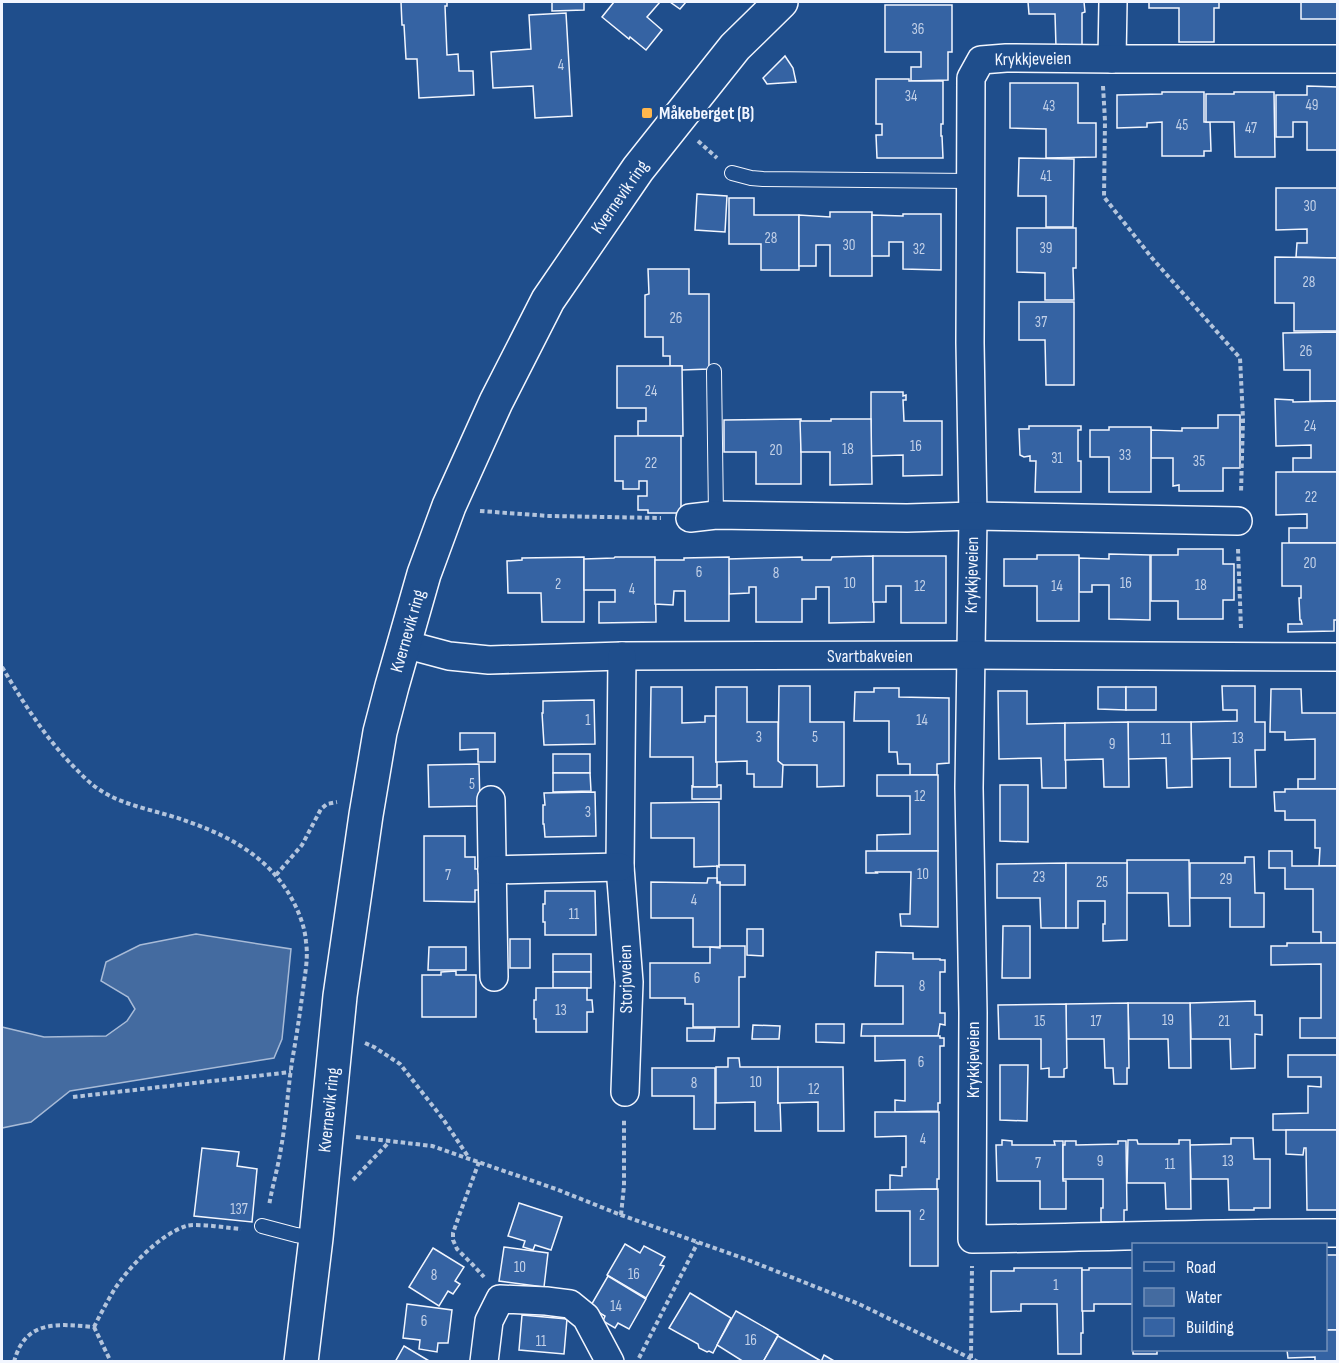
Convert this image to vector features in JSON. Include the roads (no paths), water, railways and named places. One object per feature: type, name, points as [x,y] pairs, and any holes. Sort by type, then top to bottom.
[{"type":"main road","name":"Kvernevik ring","points":[[301,1362],[340,996],[366,815],[380,732],[424,574],[449,506],[496,402],[548,300],[638,169],[735,47],[775,3]]},
{"type":"street","points":[[1107,70],[1113,2]]},
{"type":"street","name":"Krykkjeveien","points":[[1338,59],[1107,70],[1006,58],[981,60],[971,78],[970,343],[973,516],[969,788],[973,1013],[972,1239],[1338,1233]]},
{"type":"street","name":"Krykkjeveien","points":[[703,516],[907,518],[973,516],[1238,521]]},
{"type":"street","name":"Svartbakveien","points":[[404,644],[449,656],[489,660],[622,656],[1338,657]]},
{"type":"street","name":"Storjoveien","points":[[622,656],[620,867],[629,982],[625,1092]]},
{"type":"street","points":[[491,800],[494,977]]},
{"type":"street","points":[[492,870],[620,867]]},
{"type":"street","points":[[484,1362],[489,1321],[500,1299],[570,1304],[586,1317],[610,1362]]},
{"type":"lane","points":[[732,172],[763,179],[970,181]]},
{"type":"lane","points":[[703,516],[716,404],[714,371]]},
{"type":"lane","points":[[262,1226],[296,1236],[316,1238]]},
{"type":"water","points":[[196,934],[291,949],[282,1039],[274,1058],[70,1091],[31,1122],[2,1128],[2,1027],[44,1037],[106,1036],[127,1021],[135,1009],[128,997],[101,981],[106,962],[140,945]]},
{"type":"place","name":"Måkeberget (B)","points":[[647,113]]}]
